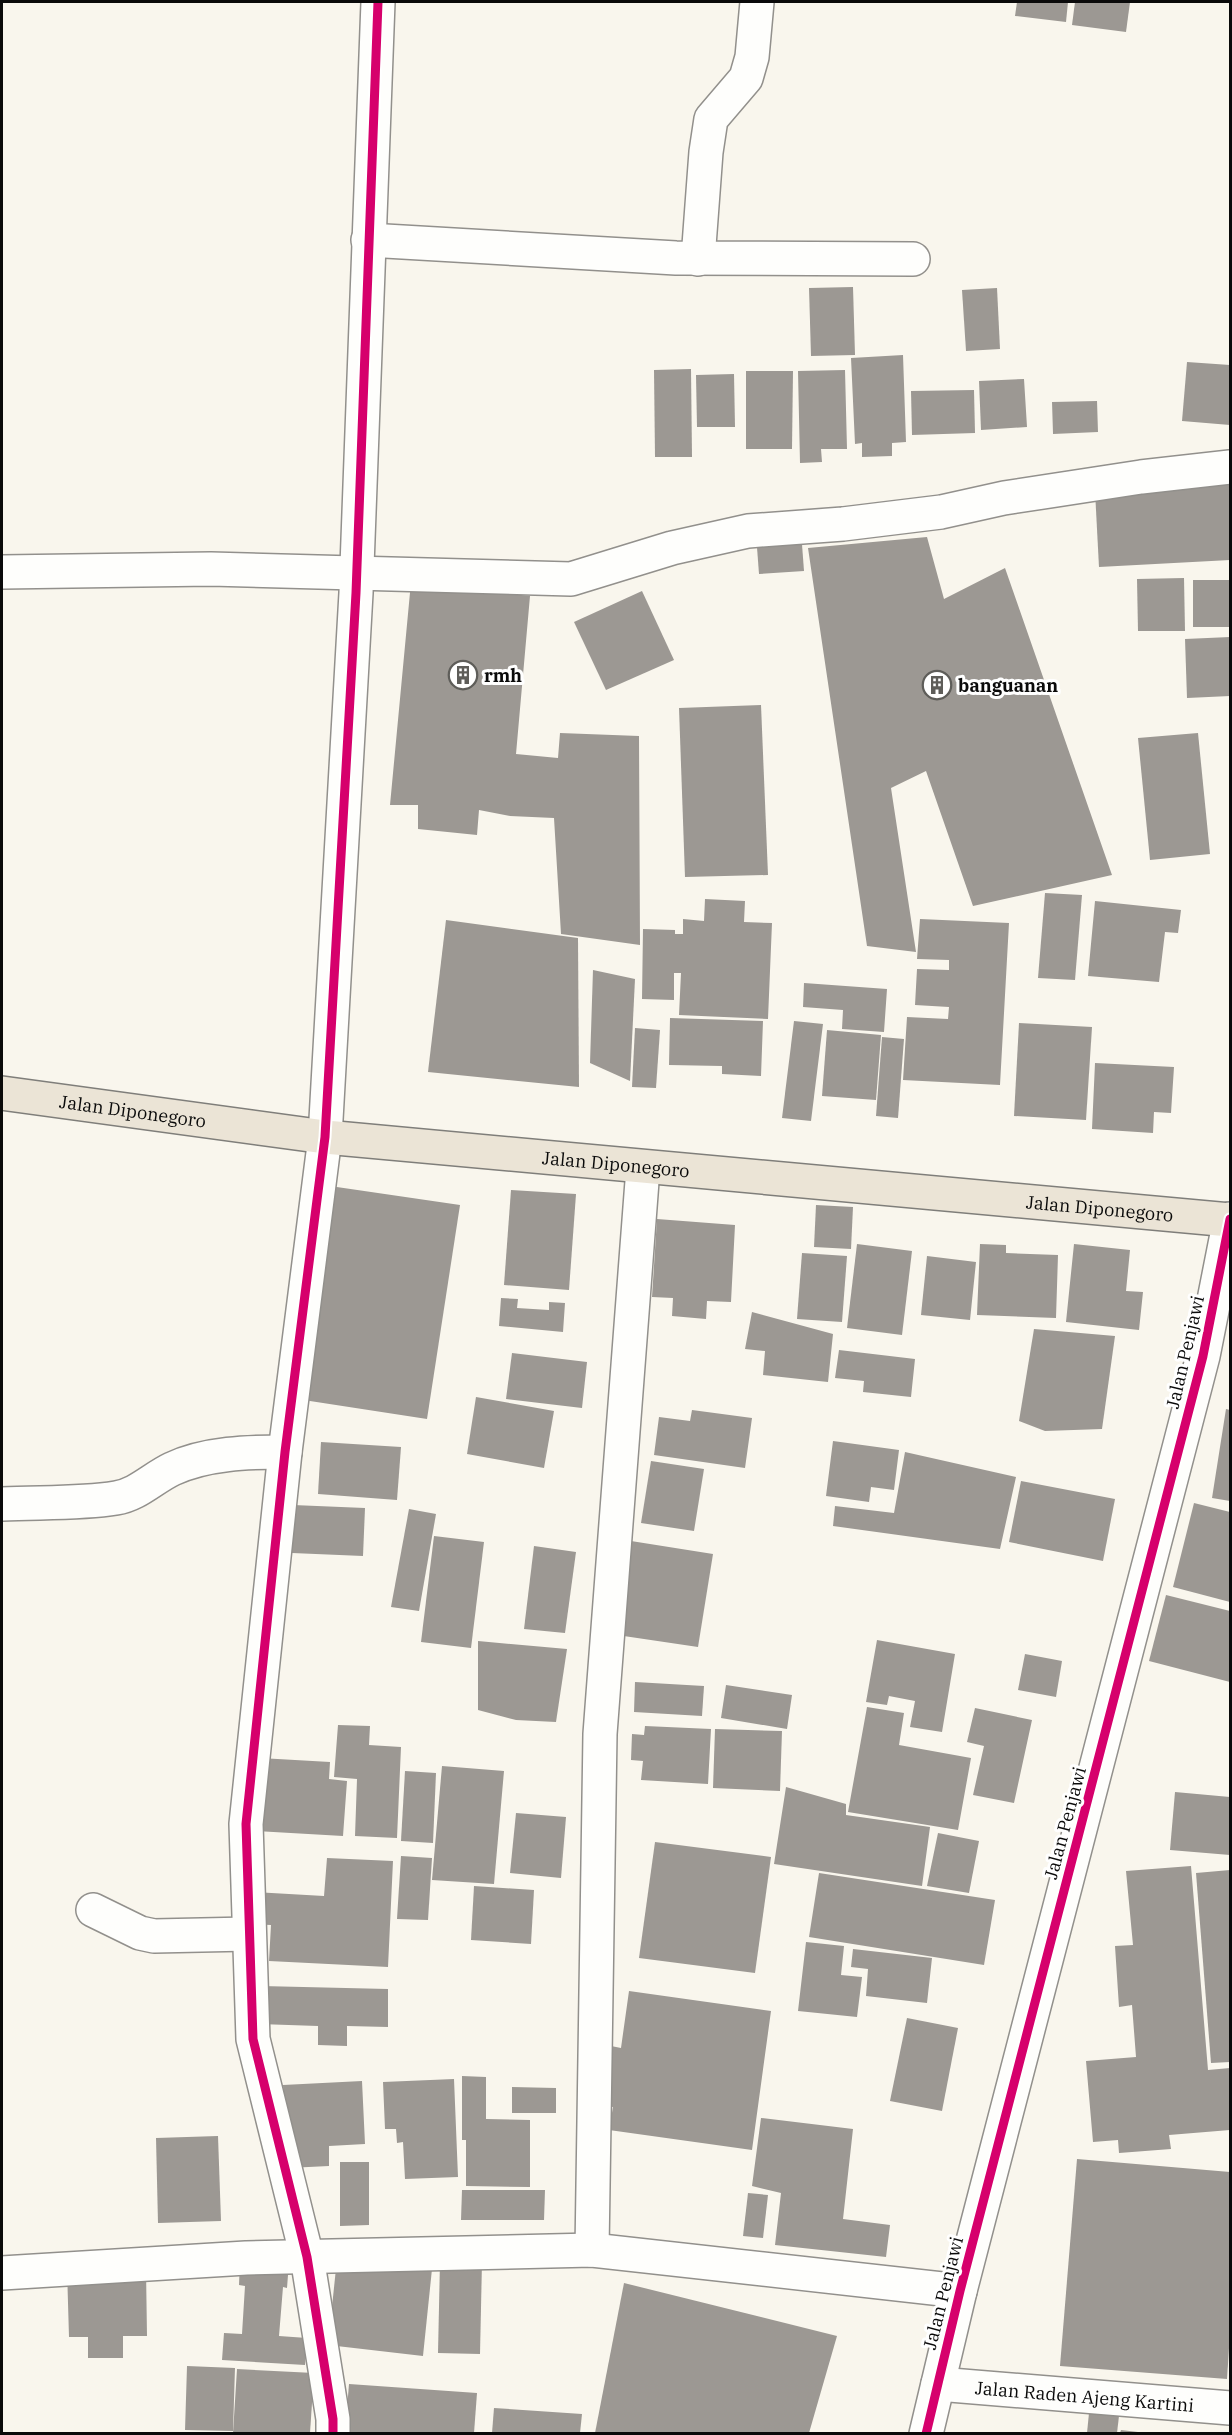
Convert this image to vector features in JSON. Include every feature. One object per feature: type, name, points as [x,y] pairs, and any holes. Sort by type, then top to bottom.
[{"type":"main road","name":"Jalan Diponegoro","points":[[2,1093],[325,1137],[643,1168],[1230,1220]]},
{"type":"street","points":[[333,2433],[333,2419],[308,2257],[253,2039],[246,1824],[285,1452],[325,1137],[356,574],[378,2]]},
{"type":"street","points":[[698,259],[706,152],[711,119],[746,78],[752,57],[757,2]]},
{"type":"street","points":[[368,240],[698,259],[913,259]]},
{"type":"street","points":[[2,572],[211,569],[572,579],[672,548],[748,531],[843,524],[941,512],[1038,493],[1230,467]]},
{"type":"street","points":[[592,2250],[600,1734],[643,1168]]},
{"type":"street","name":"Jalan Penjawi","points":[[926,2433],[960,2291],[1203,1356],[1230,1220]]},
{"type":"street","points":[[2,1504],[117,1498],[136,1491],[150,1480],[175,1467],[245,1452],[285,1452]]},
{"type":"street","points":[[93,1910],[140,1933],[154,1936],[249,1934]]},
{"type":"street","points":[[2,2273],[308,2257],[592,2250],[960,2291]]},
{"type":"street","name":"Jalan Raden Ajeng Kartini","points":[[938,2384],[1230,2408]]},
{"type":"building","points":[[1017,2],[1068,2],[1066,22],[1015,16]]},
{"type":"building","points":[[1075,2],[1130,2],[1126,32],[1072,25]]},
{"type":"building","points":[[853,287],[855,355],[811,356],[809,288]]},
{"type":"building","points":[[997,288],[1000,349],[966,351],[962,290]]},
{"type":"building","points":[[903,355],[906,442],[892,443],[892,456],[862,457],[862,443],[855,444],[851,358]]},
{"type":"building","points":[[1187,362],[1230,365],[1230,425],[1182,421]]},
{"type":"building","points":[[691,369],[692,457],[655,457],[654,370]]},
{"type":"building","points":[[845,370],[847,449],[821,449],[822,462],[800,463],[798,371]]},
{"type":"building","points":[[746,371],[793,371],[792,449],[746,449]]},
{"type":"building","points":[[734,374],[735,427],[697,427],[696,375]]},
{"type":"building","points":[[1024,379],[1027,427],[981,430],[979,381]]},
{"type":"building","points":[[974,390],[975,433],[912,435],[911,391]]},
{"type":"building","points":[[1097,401],[1098,432],[1053,434],[1052,402]]},
{"type":"building","points":[[1230,483],[1230,560],[1099,567],[1095,491]]},
{"type":"building","points":[[801,531],[804,571],[759,574],[756,534]]},
{"type":"building","name":"banguanan","points":[[927,537],[944,599],[1005,568],[1112,875],[973,906],[926,771],[891,788],[916,952],[867,946],[808,548]]},
{"type":"building","points":[[1184,578],[1185,631],[1138,631],[1137,579]]},
{"type":"building","points":[[1193,580],[1230,580],[1230,627],[1193,627]]},
{"type":"building","points":[[411,582],[530,596],[516,754],[558,758],[560,733],[639,736],[640,945],[561,934],[554,818],[510,816],[479,810],[477,835],[418,829],[418,805],[390,805]]},
{"type":"building","points":[[642,591],[674,660],[606,690],[574,622]]},
{"type":"building","points":[[1230,637],[1230,696],[1187,698],[1185,639]]},
{"type":"building","points":[[761,705],[768,875],[685,877],[679,708]]},
{"type":"building","points":[[1198,733],[1210,854],[1150,860],[1138,738]]},
{"type":"building","points":[[1045,893],[1082,895],[1075,980],[1038,978]]},
{"type":"building","points":[[705,899],[745,901],[744,922],[772,923],[768,1019],[679,1015],[681,973],[674,973],[674,1000],[642,999],[643,929],[675,930],[675,934],[683,934],[683,919],[704,921]]},
{"type":"building","points":[[1095,901],[1181,910],[1178,933],[1165,932],[1159,982],[1088,976]]},
{"type":"building","points":[[920,919],[1009,923],[1000,1085],[903,1080],[907,1017],[948,1019],[949,1007],[915,1005],[917,969],[949,970],[949,960],[917,959]]},
{"type":"building","points":[[446,920],[578,938],[579,1087],[428,1072]]},
{"type":"building","points":[[593,970],[635,979],[630,1081],[590,1063]]},
{"type":"building","points":[[804,983],[887,989],[884,1032],[842,1029],[843,1010],[803,1007]]},
{"type":"building","points":[[670,1018],[763,1021],[761,1076],[722,1074],[722,1066],[669,1065]]},
{"type":"building","points":[[794,1021],[823,1024],[811,1121],[782,1118]]},
{"type":"building","points":[[1019,1023],[1092,1027],[1086,1120],[1014,1116]]},
{"type":"building","points":[[635,1028],[660,1030],[656,1088],[632,1087]]},
{"type":"building","points":[[827,1030],[881,1035],[876,1100],[822,1096]]},
{"type":"building","points":[[882,1037],[904,1039],[898,1118],[876,1116]]},
{"type":"building","points":[[1095,1063],[1174,1067],[1171,1113],[1154,1112],[1153,1133],[1092,1129]]},
{"type":"building","points":[[330,1186],[460,1205],[427,1419],[297,1399]]},
{"type":"building","points":[[511,1190],[576,1194],[569,1290],[504,1285]]},
{"type":"building","points":[[816,1205],[853,1207],[851,1249],[814,1247]]},
{"type":"building","points":[[657,1219],[735,1225],[731,1302],[707,1301],[706,1319],[672,1316],[673,1298],[652,1297]]},
{"type":"building","points":[[857,1244],[912,1251],[902,1335],[847,1328]]},
{"type":"building","points":[[980,1244],[1006,1245],[1006,1253],[1058,1255],[1056,1318],[977,1315]]},
{"type":"building","points":[[1074,1244],[1130,1250],[1126,1291],[1143,1292],[1139,1330],[1066,1322]]},
{"type":"building","points":[[802,1253],[847,1256],[842,1322],[797,1319]]},
{"type":"building","points":[[927,1256],[976,1262],[970,1320],[921,1315]]},
{"type":"building","points":[[501,1298],[518,1299],[517,1308],[549,1310],[549,1302],[565,1303],[563,1332],[499,1326]]},
{"type":"building","points":[[752,1312],[833,1334],[828,1382],[763,1375],[765,1351],[745,1349]]},
{"type":"building","points":[[1034,1329],[1115,1336],[1102,1429],[1045,1431],[1019,1421]]},
{"type":"building","points":[[839,1350],[915,1359],[911,1397],[863,1392],[864,1381],[835,1378]]},
{"type":"building","points":[[512,1353],[587,1362],[582,1408],[506,1399]]},
{"type":"building","points":[[476,1397],[554,1411],[544,1468],[467,1454]]},
{"type":"building","points":[[1226,1409],[1230,1410],[1230,1501],[1212,1498]]},
{"type":"building","points":[[692,1410],[752,1418],[745,1468],[654,1455],[659,1417],[690,1421]]},
{"type":"building","points":[[833,1441],[899,1450],[894,1490],[871,1487],[869,1502],[826,1496]]},
{"type":"building","points":[[321,1442],[401,1447],[397,1500],[318,1494]]},
{"type":"building","points":[[905,1452],[1016,1477],[1000,1549],[833,1526],[835,1506],[894,1513]]},
{"type":"building","points":[[651,1461],[704,1469],[694,1531],[641,1523]]},
{"type":"building","points":[[1021,1481],[1115,1499],[1103,1561],[1009,1542]]},
{"type":"building","points":[[1194,1503],[1230,1512],[1230,1602],[1173,1587]]},
{"type":"building","points":[[293,1505],[365,1508],[363,1556],[292,1553]]},
{"type":"building","points":[[409,1509],[436,1514],[419,1611],[391,1607]]},
{"type":"building","points":[[434,1536],[484,1542],[471,1648],[421,1642]]},
{"type":"building","points":[[631,1541],[713,1554],[698,1647],[617,1635]]},
{"type":"building","points":[[534,1546],[576,1552],[565,1633],[524,1629]]},
{"type":"building","points":[[1166,1595],[1230,1611],[1230,1682],[1149,1661]]},
{"type":"building","points":[[877,1640],[955,1654],[942,1732],[910,1727],[915,1701],[889,1696],[887,1705],[866,1702]]},
{"type":"building","points":[[478,1641],[567,1649],[556,1722],[516,1720],[478,1710]]},
{"type":"building","points":[[1025,1654],[1062,1661],[1056,1697],[1018,1690]]},
{"type":"building","points":[[635,1682],[704,1686],[702,1716],[634,1712]]},
{"type":"building","points":[[726,1685],[792,1695],[787,1729],[721,1718]]},
{"type":"building","points":[[867,1707],[904,1713],[899,1745],[971,1758],[958,1830],[848,1812]]},
{"type":"building","points":[[975,1708],[1032,1720],[1014,1803],[973,1795],[984,1746],[967,1742]]},
{"type":"building","points":[[338,1725],[370,1726],[369,1745],[401,1747],[397,1838],[355,1836],[357,1779],[334,1777]]},
{"type":"building","points":[[645,1726],[711,1729],[708,1784],[641,1780],[643,1761],[631,1760],[632,1734],[644,1735]]},
{"type":"building","points":[[715,1729],[782,1731],[780,1791],[713,1788]]},
{"type":"building","points":[[260,1758],[330,1762],[329,1779],[347,1781],[343,1836],[256,1831]]},
{"type":"building","points":[[442,1766],[504,1771],[494,1884],[432,1880]]},
{"type":"building","points":[[405,1771],[436,1773],[433,1843],[401,1841]]},
{"type":"building","points":[[786,1787],[846,1804],[846,1815],[930,1827],[922,1886],[774,1864]]},
{"type":"building","points":[[1175,1792],[1230,1797],[1230,1855],[1170,1850]]},
{"type":"building","points":[[516,1813],[566,1817],[561,1878],[510,1873]]},
{"type":"building","points":[[938,1833],[979,1841],[969,1893],[927,1886]]},
{"type":"building","points":[[655,1842],[771,1857],[755,1973],[639,1958]]},
{"type":"building","points":[[401,1856],[432,1858],[428,1920],[397,1919]]},
{"type":"building","points":[[327,1858],[393,1861],[388,1967],[269,1961],[271,1925],[251,1924],[253,1892],[324,1896]]},
{"type":"building","points":[[1191,1866],[1208,2070],[1230,2068],[1230,2130],[1169,2135],[1171,2149],[1119,2153],[1118,2140],[1093,2142],[1086,2061],[1136,2057],[1132,2005],[1119,2007],[1115,1946],[1133,1945],[1126,1871]]},
{"type":"building","points":[[1230,1870],[1230,2062],[1211,2063],[1196,1873]]},
{"type":"building","points":[[819,1873],[995,1900],[984,1965],[809,1937]]},
{"type":"building","points":[[474,1886],[534,1890],[531,1944],[471,1940]]},
{"type":"building","points":[[806,1942],[844,1946],[841,1975],[862,1977],[857,2017],[798,2011]]},
{"type":"building","points":[[853,1949],[932,1958],[927,2003],[866,1996],[868,1969],[851,1967]]},
{"type":"building","points":[[261,1986],[388,1989],[388,2027],[347,2026],[347,2046],[318,2045],[318,2026],[259,2024]]},
{"type":"building","points":[[629,1991],[771,2011],[752,2150],[609,2130],[613,2107],[603,2106],[611,2046],[621,2048]]},
{"type":"building","points":[[907,2018],[958,2028],[942,2111],[890,2101]]},
{"type":"building","points":[[462,2076],[486,2077],[486,2119],[530,2120],[530,2187],[466,2186],[466,2140],[462,2140]]},
{"type":"building","points":[[454,2079],[458,2177],[405,2179],[403,2142],[397,2143],[396,2129],[385,2129],[383,2082]]},
{"type":"building","points":[[362,2081],[365,2144],[329,2146],[329,2166],[288,2168],[283,2085]]},
{"type":"building","points":[[512,2087],[556,2088],[556,2113],[512,2113]]},
{"type":"building","points":[[761,2118],[853,2129],[843,2219],[890,2225],[886,2257],[775,2245],[781,2193],[752,2186]]},
{"type":"building","points":[[218,2136],[221,2221],[158,2223],[156,2138]]},
{"type":"building","points":[[1077,2159],[1230,2172],[1230,2333],[1227,2379],[1060,2366]]},
{"type":"building","points":[[340,2162],[369,2162],[369,2225],[340,2226]]},
{"type":"building","points":[[462,2190],[545,2190],[544,2220],[461,2220]]},
{"type":"building","points":[[748,2193],[768,2195],[763,2238],[743,2236]]},
{"type":"building","points":[[337,2259],[432,2269],[423,2356],[328,2345]]},
{"type":"building","points":[[240,2260],[289,2262],[287,2288],[283,2287],[279,2336],[307,2338],[305,2365],[222,2360],[224,2333],[242,2334],[245,2286],[239,2285]]},
{"type":"building","points":[[440,2261],[482,2262],[480,2354],[438,2353]]},
{"type":"building","points":[[67,2269],[146,2269],[147,2336],[123,2336],[123,2358],[88,2358],[88,2337],[69,2337]]},
{"type":"building","points":[[624,2283],[837,2336],[809,2433],[595,2433]]},
{"type":"building","points":[[187,2366],[235,2368],[233,2431],[185,2430]]},
{"type":"building","points":[[237,2369],[314,2373],[310,2433],[233,2433]]},
{"type":"building","points":[[349,2384],[477,2393],[474,2433],[345,2433]]},
{"type":"building","points":[[494,2408],[582,2414],[580,2433],[492,2433]]},
{"type":"building","points":[[1089,2413],[1119,2416],[1117,2433],[1087,2433]]},
{"type":"building","points":[[1121,2430],[1138,2432],[1138,2433],[1120,2433]]},
{"type":"cycle path","points":[[333,2434],[333,2419],[307,2257],[253,2039],[246,1824],[285,1452],[325,1137],[356,593],[378,2]]},
{"type":"cycle path","points":[[926,2434],[960,2291],[1203,1356],[1230,1219]]},
{"type":"place","name":"rmh","points":[[463,675]]},
{"type":"place","name":"banguanan","points":[[937,685]]}]
